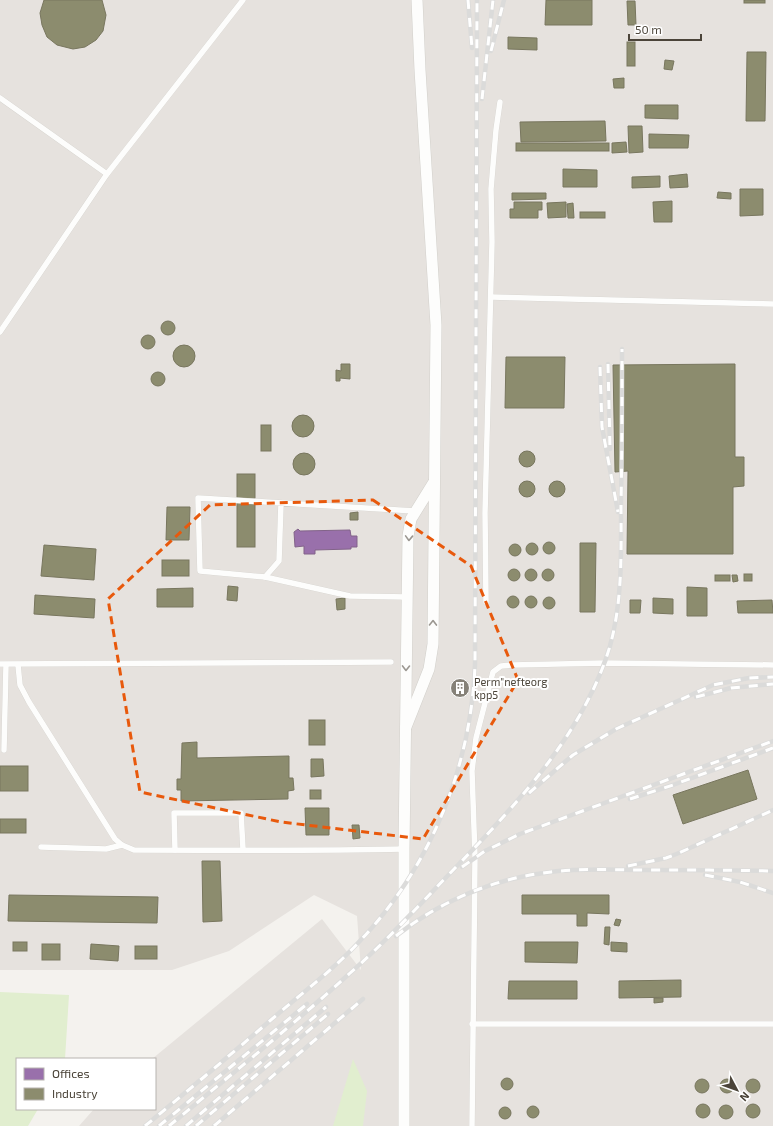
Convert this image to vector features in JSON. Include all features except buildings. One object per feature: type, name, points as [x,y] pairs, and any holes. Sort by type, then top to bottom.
[{"type":"street","points":[[406,727],[432,659],[435,478],[436,325],[417,0]]},
{"type":"street","points":[[404,1126],[404,849],[408,536],[411,519],[429,491],[435,478]]},
{"type":"lane","points":[[0,332],[107,174],[244,0]]},
{"type":"lane","points":[[0,98],[107,174]]},
{"type":"lane","points":[[486,602],[485,505],[491,297],[491,189],[500,102]]},
{"type":"lane","points":[[491,297],[773,304]]},
{"type":"lane","points":[[408,597],[350,596],[265,578],[200,571],[198,498],[415,512]]},
{"type":"lane","points":[[265,578],[279,561],[281,504]]},
{"type":"lane","points":[[4,750],[3,664],[391,662]]},
{"type":"lane","points":[[472,1126],[475,864],[473,824],[473,754],[480,719],[493,672],[501,666],[512,665],[604,663],[773,665]]},
{"type":"lane","points":[[18,665],[20,685],[29,702],[115,839],[122,845],[134,850],[243,849],[302,851],[404,849]]},
{"type":"lane","points":[[175,850],[174,814],[241,813],[243,849]]},
{"type":"lane","points":[[41,847],[106,848],[122,845]]},
{"type":"lane","points":[[472,1024],[773,1024]]},
{"type":"highlighted area","points":[[373,500],[471,566],[518,680],[423,839],[281,822],[140,792],[108,599],[210,505]]},
{"type":"shaded area","points":[[0,0],[773,0],[773,1126],[79,1126],[93,1110],[156,1110],[156,1058],[153,1058],[322,919],[361,970],[357,916],[314,895],[229,951],[172,970],[0,970]]},
{"type":"green space","points":[[0,992],[69,995],[65,1058],[16,1058],[16,1110],[37,1110],[28,1126],[0,1126]]},
{"type":"green space","points":[[353,1059],[367,1091],[363,1126],[333,1126]]},
{"type":"railway","points":[[468,0],[472,48]]},
{"type":"railway","points":[[145,1126],[320,979],[358,943],[384,914],[426,849],[442,814],[455,778],[465,741],[472,703],[475,665],[477,0]]},
{"type":"railway","points":[[482,99],[493,0]]},
{"type":"railway","points":[[491,51],[504,0]]},
{"type":"railway","points":[[169,1126],[305,1013],[391,934],[504,817],[547,764],[567,736],[584,707],[599,677],[610,646],[619,593],[621,557],[622,349]]},
{"type":"railway","points":[[608,364],[610,449]]},
{"type":"railway","points":[[600,367],[602,427],[618,512]]},
{"type":"railway","points":[[529,793],[573,755],[616,729],[713,685],[749,678],[773,677]]},
{"type":"railway","points":[[696,697],[731,688],[773,684]]},
{"type":"railway","points":[[462,867],[485,851],[520,834],[773,741]]},
{"type":"railway","points":[[630,799],[673,785],[773,748]]},
{"type":"railway","points":[[628,866],[666,858],[679,853],[773,810]]},
{"type":"railway","points":[[396,936],[431,912],[469,893],[530,875],[586,870],[773,871]]},
{"type":"railway","points":[[705,875],[740,882],[773,893]]},
{"type":"railway","points":[[214,1126],[363,999]]},
{"type":"railway","points":[[159,1126],[307,1004]]},
{"type":"railway","points":[[186,1126],[326,1007]]},
{"type":"railway","points":[[196,1126],[328,1014]]},
{"type":"place","name":"Perm\"nefteorg kpp5","points":[[460,688]]}]
